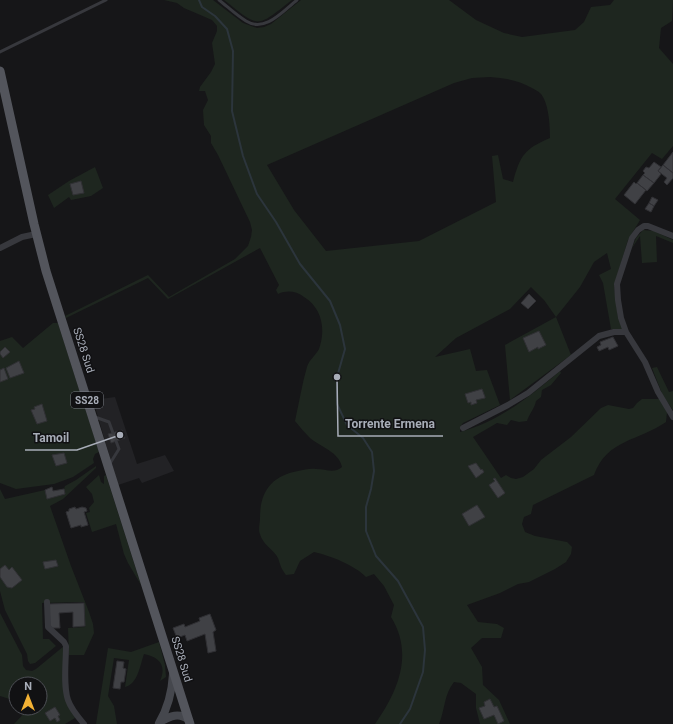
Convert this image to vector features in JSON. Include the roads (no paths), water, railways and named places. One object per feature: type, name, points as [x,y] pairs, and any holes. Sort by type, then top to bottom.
[{"type":"main road","name":"SS28 Sud","points":[[0,71],[36,234],[52,290],[189,722]]},
{"type":"main road","points":[[159,723],[168,706],[173,670]]},
{"type":"main road","points":[[159,723],[180,711],[183,703],[173,702],[168,706]]},
{"type":"main road","points":[[175,715],[185,717],[189,722]]},
{"type":"street","points":[[673,236],[652,227],[644,226],[638,230],[632,238],[617,284],[621,318],[626,332],[646,362],[658,392],[673,417]]},
{"type":"street","points":[[0,248],[22,237],[36,234]]},
{"type":"street","points":[[463,428],[528,393],[598,336],[609,333],[626,332]]},
{"type":"street","points":[[47,602],[48,627],[64,642],[66,646],[66,687],[68,700],[84,724]]},
{"type":"lane","points":[[0,52],[106,0]]},
{"type":"lane","points":[[219,0],[246,22],[255,25],[260,25],[270,21],[297,0]]},
{"type":"lane","points":[[92,416],[109,422],[113,433]]},
{"type":"lane","points":[[108,467],[119,449],[116,441]]},
{"type":"waterway","points":[[199,0],[202,7],[215,16],[227,29],[233,51],[232,111],[243,156],[257,194],[276,222],[300,264],[330,301],[340,325],[345,349],[337,377],[337,404],[347,425],[363,438],[372,452],[374,471],[366,507],[366,531],[376,556],[398,581],[423,627],[425,650],[423,672],[410,709],[400,724]]},
{"type":"place","name":"Torrente Ermena","points":[[337,377]]},
{"type":"place","name":"Tamoil","points":[[120,435]]}]
